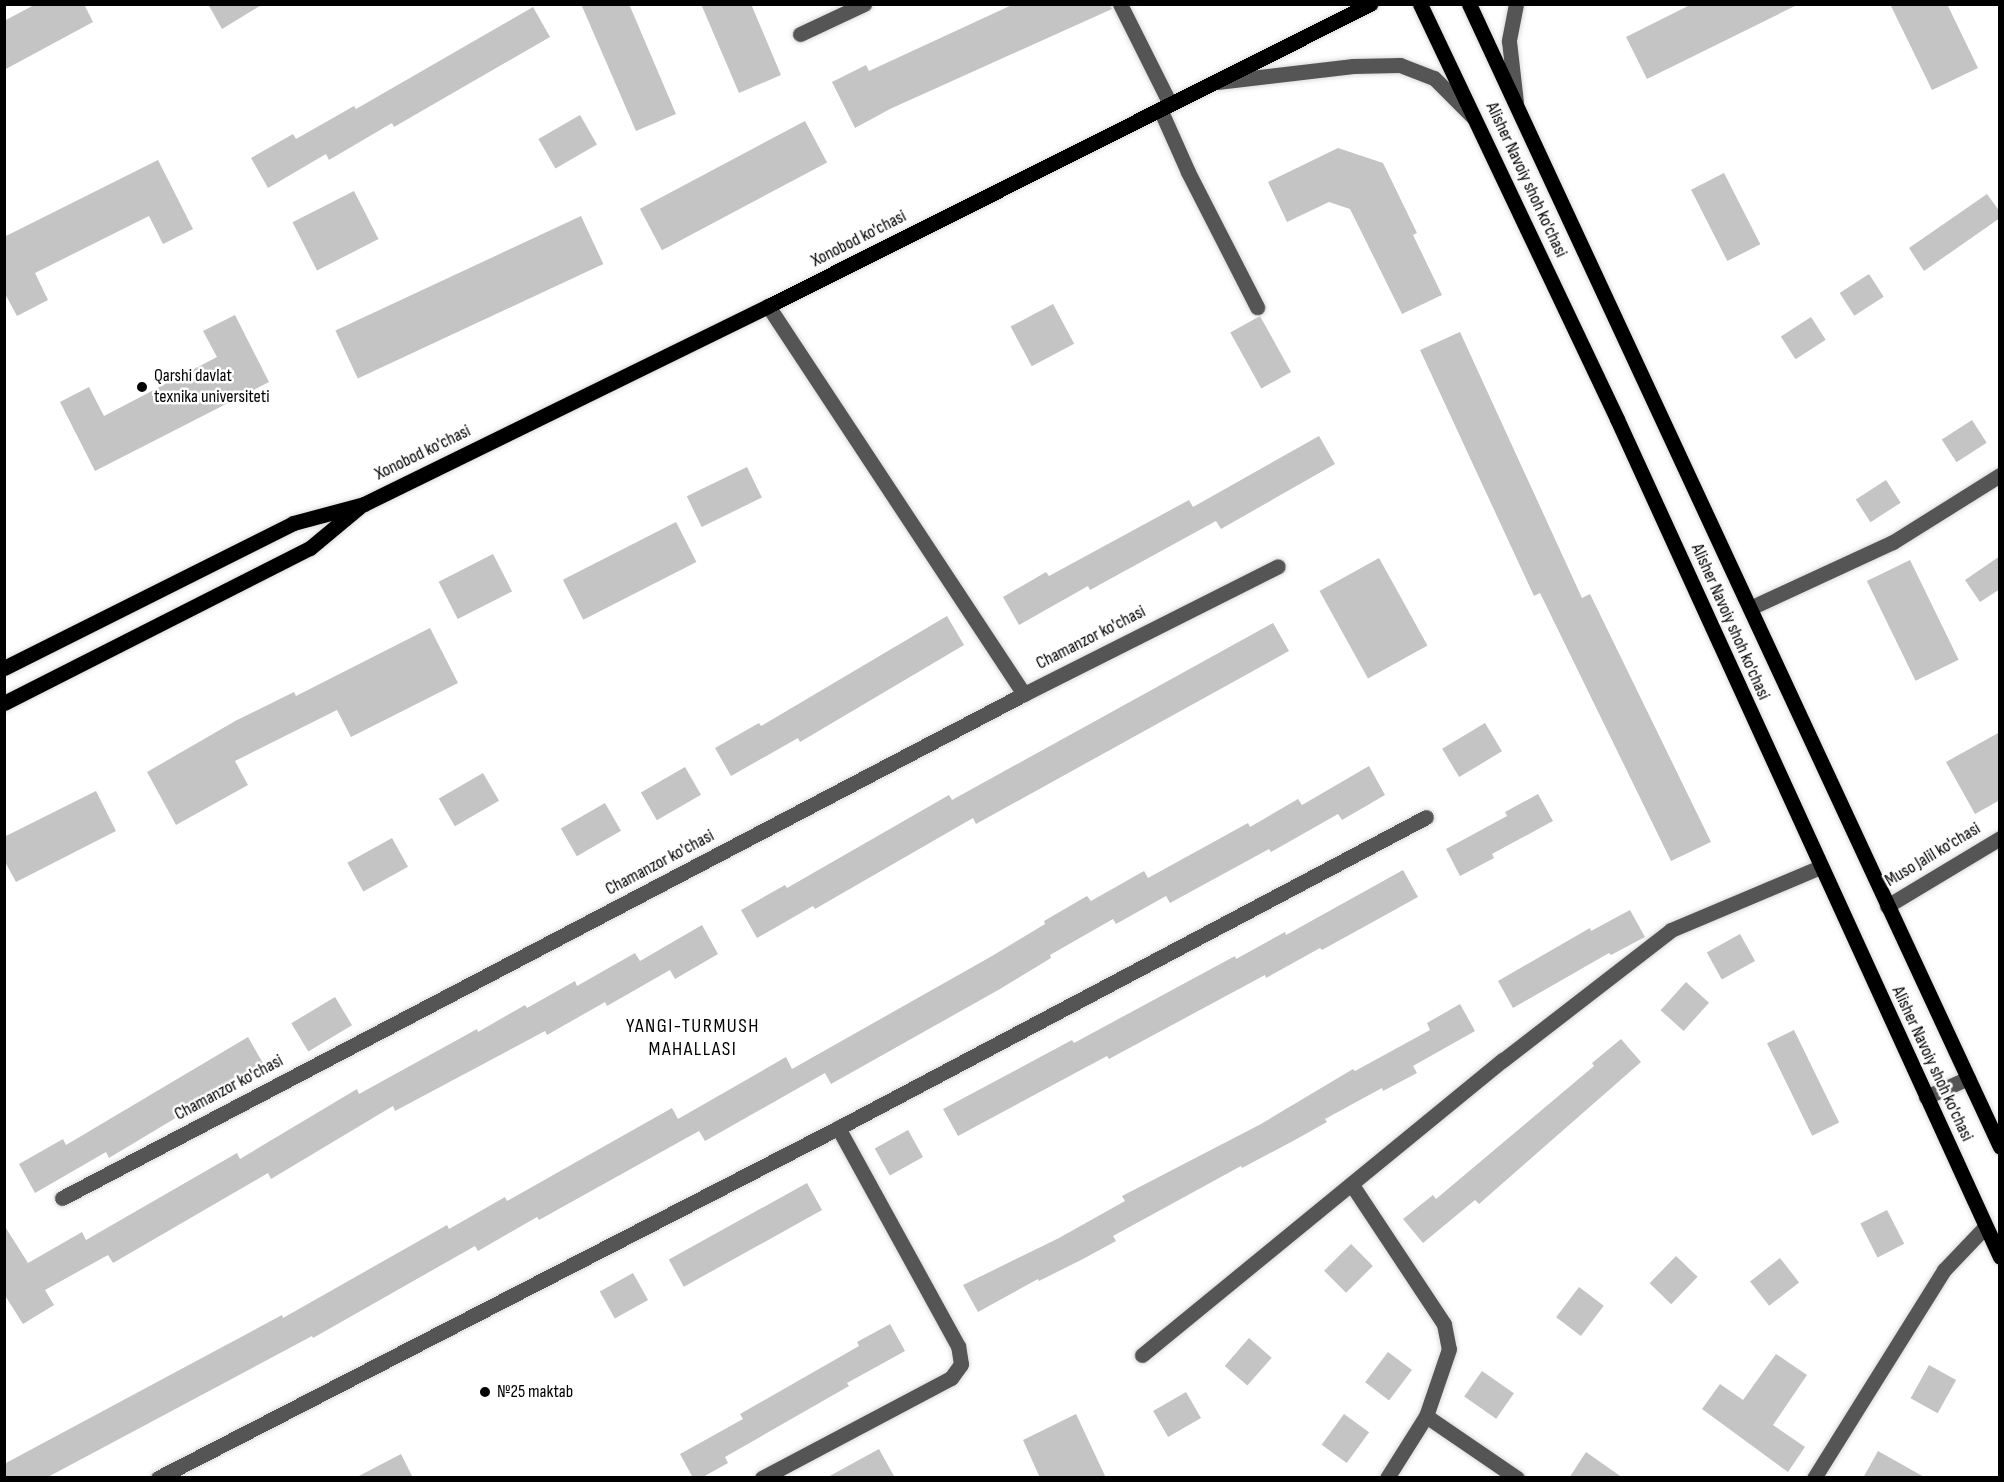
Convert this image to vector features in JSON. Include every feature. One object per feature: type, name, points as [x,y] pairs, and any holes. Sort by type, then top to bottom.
[{"type":"main road","name":"Xonobod ko'chasi","points":[[4,668],[293,523],[364,504],[768,306],[1370,4]]},
{"type":"main road","name":"Alisher Navoiy shoh ko'chasi","points":[[1420,4],[1617,419],[2000,1257]]},
{"type":"main road","name":"Alisher Navoiy shoh ko'chasi","points":[[1469,4],[1998,1141]]},
{"type":"main road","name":"Xonobod ko'chasi","points":[[4,703],[310,548],[364,504]]},
{"type":"street","points":[[800,34],[864,4]]},
{"type":"street","points":[[1120,4],[1165,107],[1188,172],[1257,307]]},
{"type":"street","points":[[1516,4],[1509,41],[1516,105]]},
{"type":"street","points":[[1214,83],[1353,66],[1400,65],[1434,78],[1477,120]]},
{"type":"street","points":[[768,306],[1024,694]]},
{"type":"street","points":[[1750,608],[1893,542],[2000,475]]},
{"type":"street","name":"Chamanzor ko'chasi","points":[[62,1198],[1024,694],[1278,566]]},
{"type":"street","points":[[158,1478],[838,1128],[1426,817]]},
{"type":"street","name":"Muso Jalil ko'chasi","points":[[1887,906],[2000,838]]},
{"type":"street","points":[[1142,1355],[1503,1060],[1671,930],[1820,867]]},
{"type":"street","points":[[1926,1097],[1968,1078]]},
{"type":"street","points":[[762,1478],[951,1378],[961,1364],[958,1346],[838,1128]]},
{"type":"street","points":[[1352,1185],[1444,1324],[1449,1348],[1426,1416],[1387,1478]]},
{"type":"street","points":[[1814,1478],[1944,1270],[1985,1227]]},
{"type":"street","points":[[1426,1416],[1517,1478]]},
{"type":"building","points":[[36,4],[84,4],[93,22],[4,70],[4,21]]},
{"type":"building","points":[[208,4],[263,4],[222,29]]},
{"type":"building","points":[[581,4],[629,4],[676,114],[636,131]]},
{"type":"building","points":[[701,4],[751,4],[781,75],[739,93]]},
{"type":"building","points":[[1014,4],[1110,4],[1112,9],[890,109],[855,128],[832,82],[866,65],[869,71]]},
{"type":"building","points":[[1692,4],[1799,4],[1647,79],[1626,37]]},
{"type":"building","points":[[1890,4],[1947,4],[1978,68],[1932,90]]},
{"type":"building","points":[[533,7],[550,37],[394,127],[392,123],[329,160],[326,154],[268,188],[251,158],[293,134],[296,139],[354,106],[356,109]]},
{"type":"building","points":[[580,115],[597,144],[555,168],[538,139]]},
{"type":"building","points":[[805,121],[827,162],[662,250],[640,209]]},
{"type":"building","points":[[1338,148],[1383,163],[1417,233],[1413,235],[1442,295],[1402,314],[1350,209],[1329,202],[1287,222],[1268,182]]},
{"type":"building","points":[[158,160],[193,229],[163,244],[149,216],[35,273],[48,300],[17,316],[4,292],[4,237]]},
{"type":"building","points":[[1724,173],[1760,244],[1727,261],[1691,190]]},
{"type":"building","points":[[354,191],[379,239],[317,270],[293,222]]},
{"type":"building","points":[[1987,194],[2000,212],[2000,218],[1924,271],[1909,248]]},
{"type":"building","points":[[581,216],[603,264],[358,379],[335,331]]},
{"type":"building","points":[[1869,274],[1884,297],[1854,316],[1840,293]]},
{"type":"building","points":[[1053,304],[1074,344],[1032,366],[1011,327]]},
{"type":"building","points":[[235,315],[269,382],[95,471],[60,402],[89,387],[104,416],[217,357],[203,331]]},
{"type":"building","points":[[1260,316],[1291,372],[1261,388],[1230,332]]},
{"type":"building","points":[[1811,317],[1826,340],[1796,359],[1781,337]]},
{"type":"building","points":[[1460,332],[1582,598],[1590,594],[1711,842],[1671,861],[1540,593],[1534,596],[1420,350]]},
{"type":"building","points":[[1972,420],[1987,443],[1957,462],[1942,440]]},
{"type":"building","points":[[1319,436],[1335,464],[1221,529],[1216,521],[1090,590],[1088,586],[1019,625],[1003,597],[1046,572],[1049,576],[1189,500],[1193,507]]},
{"type":"building","points":[[747,467],[762,498],[702,527],[687,496]]},
{"type":"building","points":[[1886,480],[1901,503],[1871,522],[1856,500]]},
{"type":"building","points":[[676,522],[696,562],[583,620],[563,580]]},
{"type":"building","points":[[493,554],[512,591],[458,619],[439,582]]},
{"type":"building","points":[[2000,556],[2000,589],[1980,602],[1965,580]]},
{"type":"building","points":[[1379,558],[1427,645],[1368,678],[1320,591]]},
{"type":"building","points":[[1910,560],[1959,660],[1916,681],[1867,581]]},
{"type":"building","points":[[947,616],[964,645],[800,742],[798,738],[731,776],[715,748],[759,723],[761,726]]},
{"type":"building","points":[[1273,623],[1289,651],[976,824],[973,818],[815,909],[813,906],[757,938],[741,910],[785,885],[787,888],[949,795],[952,800]]},
{"type":"building","points":[[430,628],[458,683],[351,737],[337,710],[235,761],[248,785],[176,825],[147,772],[237,720],[294,692],[296,696]]},
{"type":"building","points":[[1485,723],[1502,751],[1459,777],[1442,749]]},
{"type":"building","points":[[2000,732],[2000,800],[1975,814],[1946,762]]},
{"type":"building","points":[[1369,766],[1385,795],[1342,820],[1338,814],[1271,852],[1269,849],[1170,903],[1166,896],[1116,924],[1113,919],[1050,955],[1051,958],[1000,989],[831,1084],[825,1073],[705,1141],[699,1131],[539,1220],[537,1217],[478,1251],[475,1246],[313,1338],[312,1336],[46,1478],[4,1478],[4,1464],[282,1315],[283,1318],[447,1225],[449,1229],[505,1197],[507,1201],[672,1108],[678,1119],[786,1057],[792,1069],[992,956],[1045,924],[1044,921],[1087,896],[1091,901],[1144,871],[1148,878],[1248,823],[1250,827],[1298,799],[1302,805]]},
{"type":"building","points":[[685,767],[701,795],[657,820],[641,792]]},
{"type":"building","points":[[483,773],[499,801],[455,826],[439,798]]},
{"type":"building","points":[[96,791],[116,831],[16,882],[4,860],[4,837]]},
{"type":"building","points":[[1538,794],[1553,821],[1492,854],[1494,858],[1460,876],[1446,849],[1507,816],[1505,812]]},
{"type":"building","points":[[605,803],[621,831],[577,856],[561,828]]},
{"type":"building","points":[[392,838],[408,867],[363,892],[347,863]]},
{"type":"building","points":[[1403,870],[1418,897],[1322,950],[1320,948],[1266,978],[1265,975],[1109,1059],[1107,1056],[958,1136],[943,1109],[1072,1040],[1074,1043],[1235,956],[1236,959],[1285,932],[1286,935]]},
{"type":"building","points":[[1630,910],[1645,937],[1611,955],[1609,953],[1513,1008],[1498,981],[1590,928],[1591,931]]},
{"type":"building","points":[[702,925],[718,954],[675,979],[670,970],[607,1006],[605,1002],[547,1035],[545,1031],[395,1111],[393,1106],[271,1179],[268,1173],[113,1263],[108,1255],[45,1290],[54,1305],[23,1324],[4,1294],[4,1225],[28,1263],[82,1232],[86,1240],[237,1153],[240,1159],[357,1089],[359,1094],[477,1029],[478,1032],[525,1005],[527,1008],[575,981],[577,986],[635,953],[640,961]]},
{"type":"building","points":[[1740,934],[1755,961],[1722,980],[1707,952]]},
{"type":"building","points":[[1686,982],[1709,1003],[1684,1031],[1661,1010]]},
{"type":"building","points":[[335,997],[352,1025],[308,1052],[291,1023]]},
{"type":"building","points":[[1460,1004],[1475,1031],[1413,1066],[1417,1073],[1383,1091],[1382,1088],[1325,1119],[1327,1122],[1293,1141],[1242,1168],[1241,1166],[1113,1236],[1116,1241],[1083,1259],[1039,1281],[1038,1279],[978,1312],[963,1285],[1059,1238],[1125,1201],[1122,1196],[1261,1124],[1353,1069],[1355,1071],[1430,1030],[1427,1023]]},
{"type":"building","points":[[1794,1030],[1839,1123],[1812,1136],[1767,1043]]},
{"type":"building","points":[[248,1037],[264,1065],[109,1158],[106,1152],[35,1193],[19,1164],[63,1139],[66,1145]]},
{"type":"building","points":[[1621,1039],[1641,1062],[1479,1204],[1475,1200],[1423,1243],[1403,1219],[1433,1195],[1436,1199],[1594,1066],[1592,1063]]},
{"type":"building","points":[[908,1130],[923,1157],[890,1176],[875,1148]]},
{"type":"building","points":[[807,1183],[822,1210],[684,1287],[669,1260]]},
{"type":"building","points":[[1887,1210],[1904,1244],[1878,1257],[1860,1224]]},
{"type":"building","points":[[1351,1244],[1373,1266],[1346,1293],[1324,1271]]},
{"type":"building","points":[[1676,1256],[1698,1277],[1671,1304],[1650,1283]]},
{"type":"building","points":[[1780,1258],[1799,1282],[1769,1306],[1750,1281]]},
{"type":"building","points":[[633,1273],[648,1300],[615,1319],[600,1291]]},
{"type":"building","points":[[1579,1287],[1604,1306],[1581,1336],[1556,1317]]},
{"type":"building","points":[[890,1324],[905,1351],[847,1383],[849,1386],[725,1457],[728,1463],[701,1478],[693,1478],[680,1454],[743,1419],[740,1414],[859,1346],[857,1342]]},
{"type":"building","points":[[1249,1338],[1272,1358],[1247,1386],[1225,1366]]},
{"type":"building","points":[[1388,1352],[1412,1370],[1389,1400],[1365,1382]]},
{"type":"building","points":[[1776,1354],[1807,1375],[1773,1425],[1805,1447],[1788,1472],[1702,1409],[1720,1384],[1743,1400]]},
{"type":"building","points":[[1929,1365],[1956,1380],[1938,1413],[1911,1398]]},
{"type":"building","points":[[1482,1371],[1514,1393],[1496,1419],[1464,1396]]},
{"type":"building","points":[[1186,1392],[1201,1418],[1168,1437],[1153,1411]]},
{"type":"building","points":[[1076,1414],[1106,1478],[1040,1478],[1023,1440]]},
{"type":"building","points":[[1344,1414],[1369,1432],[1347,1463],[1322,1445]]},
{"type":"building","points":[[879,1449],[895,1478],[826,1478]]},
{"type":"building","points":[[1878,1451],[1926,1478],[1863,1478]]},
{"type":"building","points":[[1586,1452],[1623,1478],[1569,1478]]},
{"type":"building","points":[[401,1454],[413,1478],[355,1478]]},
{"type":"place","name":"Qarshi davlat texnika universiteti","points":[[142,387]]},
{"type":"place","name":"№25 maktab","points":[[485,1392]]},
{"type":"district","name":"YANGI-TURMUSH MAHALLASI","points":[[693,1038]]}]
